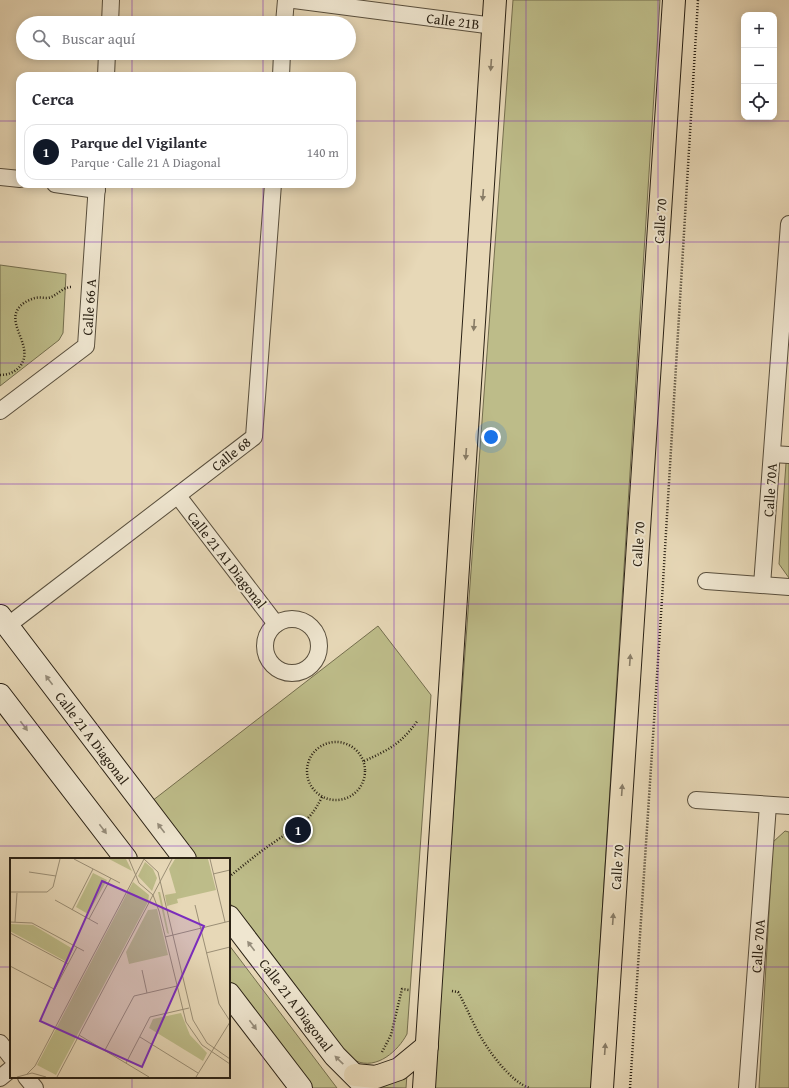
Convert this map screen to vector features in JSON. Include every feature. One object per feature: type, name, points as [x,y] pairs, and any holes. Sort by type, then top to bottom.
[{"type":"main road","points":[[424,1088],[495,0]]},
{"type":"main road","name":"Calle 70","points":[[602,1088],[674,0]]},
{"type":"main road","name":"Calle 21 A Diagonal","points":[[4,621],[184,858]]},
{"type":"main road","points":[[0,695],[125,858]]},
{"type":"main road","name":"Calle 21 A Diagonal","points":[[230,918],[335,1056],[361,1082]]},
{"type":"main road","points":[[230,995],[301,1088]]},
{"type":"main road","points":[[361,1082],[399,1068],[427,1046]]},
{"type":"street","points":[[110,16],[111,0]]},
{"type":"street","points":[[285,16],[286,0]]},
{"type":"street","name":"Calle 21B","points":[[294,0],[494,26]]},
{"type":"street","points":[[106,72],[107,60]]},
{"type":"street","points":[[280,72],[281,60]]},
{"type":"street","points":[[0,177],[16,179]]},
{"type":"street","name":"Calle 66 A","points":[[0,410],[86,346],[97,188]]},
{"type":"street","name":"Calle 68","points":[[4,621],[178,496],[254,437],[273,188]]},
{"type":"street","name":"Calle 70A","points":[[762,585],[789,224]]},
{"type":"street","points":[[772,454],[789,455]]},
{"type":"street","name":"Calle 21 A1 Diagonal","points":[[178,496],[276,624]]},
{"type":"street","points":[[706,581],[789,587]]},
{"type":"street","points":[[696,800],[789,806]]},
{"type":"street","name":"Calle 70A","points":[[747,1088],[768,805]]},
{"type":"street","points":[[0,1043],[10,1056]]},
{"type":"street","points":[[0,1078],[10,1070]]},
{"type":"street","points":[[27,1078],[34,1088]]},
{"type":"path","points":[[630,1088],[663,583],[698,0]]},
{"type":"path","points":[[0,375],[13,372],[24,360],[25,347],[15,323],[15,316],[20,306],[34,298],[48,298],[54,296],[66,287],[90,289]]},
{"type":"path","points":[[364,761],[388,750],[408,736],[418,720]]},
{"type":"path","points":[[334,742],[344,743],[360,753],[364,761],[366,771],[364,781],[359,790],[352,797],[332,801],[322,797],[310,784],[307,774],[308,765],[317,749],[334,742]]},
{"type":"path","points":[[230,876],[276,841],[310,818],[322,797]]},
{"type":"path","points":[[379,1058],[391,1035],[402,989]]},
{"type":"path","points":[[449,991],[458,992],[477,1031],[510,1075],[530,1088]]},
{"type":"shaded area","points":[[513,0],[660,0],[591,1088],[433,1088]]},
{"type":"shaded area","points":[[0,265],[66,274],[63,333],[59,340],[0,386]]},
{"type":"shaded area","points":[[786,463],[789,463],[789,578],[779,564]]},
{"type":"shaded area","points":[[378,626],[431,695],[407,1034],[398,1047],[386,1057],[372,1063],[364,1063],[354,1060],[343,1052],[230,903],[230,858],[195,858],[152,801]]},
{"type":"shaded area","points":[[785,831],[789,832],[789,1088],[759,1088],[773,842]]},
{"type":"shaded area","points":[[230,946],[337,1088],[310,1088],[230,982]]},
{"type":"shaded area","points":[[407,1074],[406,1088],[369,1087],[389,1084]]},
{"type":"place","name":"Parque del Vigilante","points":[[298,830]]}]
